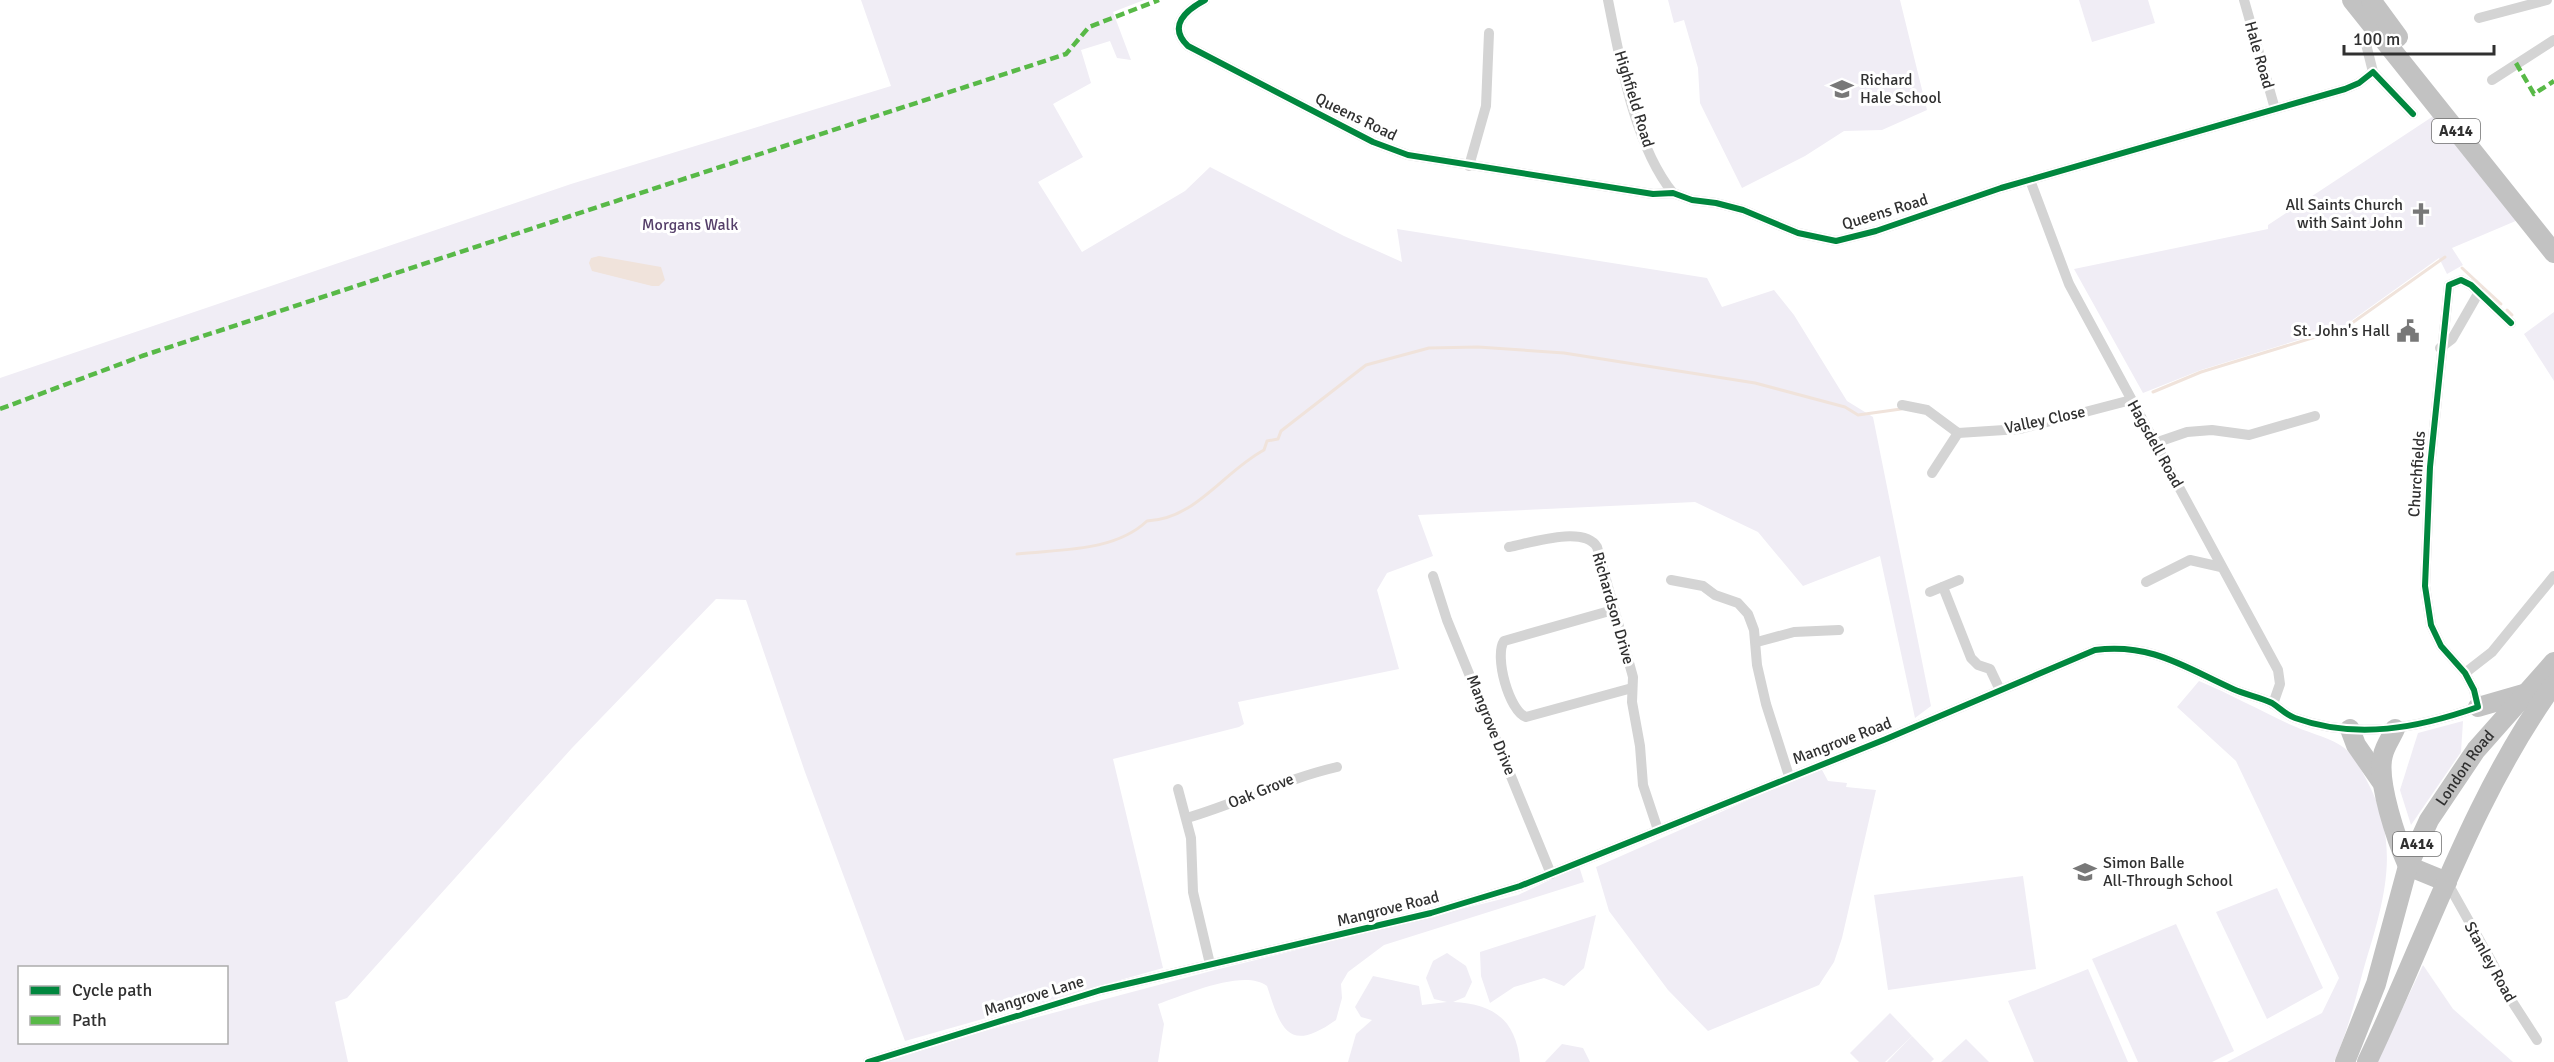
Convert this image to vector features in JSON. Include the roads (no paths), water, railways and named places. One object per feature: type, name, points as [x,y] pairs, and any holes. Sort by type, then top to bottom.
[{"type":"highway","name":"A414","points":[[2352,0],[2554,253]]},
{"type":"highway","name":"A414","points":[[2372,0],[2395,34],[2554,231]]},
{"type":"highway","name":"London Road","points":[[2345,1062],[2376,984],[2408,866],[2428,820],[2458,774],[2554,662]]},
{"type":"highway","name":"London Road","points":[[2367,1062],[2482,801],[2502,764],[2554,684]]},
{"type":"highway","points":[[2478,707],[2530,692]]},
{"type":"highway","points":[[2350,729],[2356,745],[2381,781]]},
{"type":"highway","points":[[2395,729],[2382,756],[2381,781],[2400,848],[2408,866],[2447,882]]},
{"type":"street","name":"Queens Road","points":[[1205,0],[1189,9],[1181,17],[1178,27],[1183,42],[1373,142],[1408,155],[1469,166],[1653,194],[1673,193],[1743,210],[1811,237],[1836,241],[1876,231],[1966,199],[2359,83],[2373,72]]},
{"type":"street","name":"Highfield Road","points":[[1608,0],[1641,126],[1659,172],[1673,193]]},
{"type":"street","name":"Hale Road","points":[[2244,0],[2276,109]]},
{"type":"street","points":[[2480,18],[2547,0]]},
{"type":"street","points":[[1469,166],[1486,106],[1489,33]]},
{"type":"street","points":[[2365,40],[2373,72],[2413,114]]},
{"type":"street","points":[[2492,80],[2554,40]]},
{"type":"street","name":"Hagsdell Road","points":[[2030,180],[2069,284],[2280,675],[2280,684],[2273,704]]},
{"type":"street","name":"Churchfields","points":[[2478,707],[2474,690],[2464,674],[2440,646],[2432,626],[2427,602],[2428,485],[2440,348],[2449,285],[2461,280],[2479,292]]},
{"type":"street","points":[[2440,348],[2452,339],[2479,292],[2511,323]]},
{"type":"street","name":"Valley Close","points":[[1958,433],[2020,429],[2131,400]]},
{"type":"street","points":[[1902,405],[1927,410],[1958,433],[1932,473]]},
{"type":"street","points":[[2155,443],[2187,432],[2212,430],[2249,435],[2315,416]]},
{"type":"street","name":"Richardson Drive","points":[[1509,547],[1557,537],[1589,539],[1597,547],[1633,677],[1632,702],[1640,746],[1643,785],[1658,830]]},
{"type":"street","points":[[2145,582],[2190,560],[2221,567]]},
{"type":"street","name":"Mangrove Drive","points":[[1433,576],[1447,620],[1551,874]]},
{"type":"street","points":[[2464,674],[2492,652],[2554,576]]},
{"type":"street","points":[[1671,580],[1703,586],[1714,595],[1738,603],[1751,621],[1763,693],[1790,776]]},
{"type":"street","points":[[1930,592],[1959,580]]},
{"type":"street","points":[[1942,587],[1971,658],[1978,665],[1989,669],[2000,690]]},
{"type":"street","points":[[1613,610],[1504,641],[1499,659],[1515,710],[1526,717],[1632,688]]},
{"type":"street","points":[[1756,642],[1794,632],[1839,630]]},
{"type":"street","name":"Mangrove Road","points":[[1210,964],[1431,913],[1492,895],[1551,874],[1886,739],[2095,650],[2148,651],[2183,663],[2235,690],[2273,704],[2292,718],[2350,729],[2395,729],[2428,723],[2478,707]]},
{"type":"street","name":"Oak Grove","points":[[1187,818],[1243,799],[1283,781],[1337,766]]},
{"type":"street","points":[[1178,789],[1187,818],[1192,846],[1190,869],[1192,892],[1210,964]]},
{"type":"street","name":"Stanley Road","points":[[2447,882],[2494,966],[2504,990],[2537,1040]]},
{"type":"street","name":"Mangrove Lane","points":[[868,1062],[1101,990],[1210,964]]},
{"type":"waterway","points":[[2153,392],[2201,372],[2345,328],[2445,257]]},
{"type":"waterway","points":[[2462,268],[2501,304]]},
{"type":"waterway","points":[[2507,310],[2512,315]]},
{"type":"waterway","points":[[1017,554],[1069,550],[1103,544],[1119,539],[1147,521],[1180,512],[1264,450],[1267,441],[1278,439],[1281,431],[1366,365],[1429,348],[1478,347],[1564,353],[1755,383],[1845,407],[1858,415],[1901,409]]},
{"type":"place","name":"Richard Hale School","points":[[1842,89]]},
{"type":"place","name":"All Saints Church with Saint John","points":[[2421,214]]},
{"type":"place","name":"St. John's Hall","points":[[2408,331]]},
{"type":"place","name":"Simon Balle All-Through School","points":[[2085,872]]},
{"type":"park label","name":"Morgans Walk","points":[[690,225]]}]
